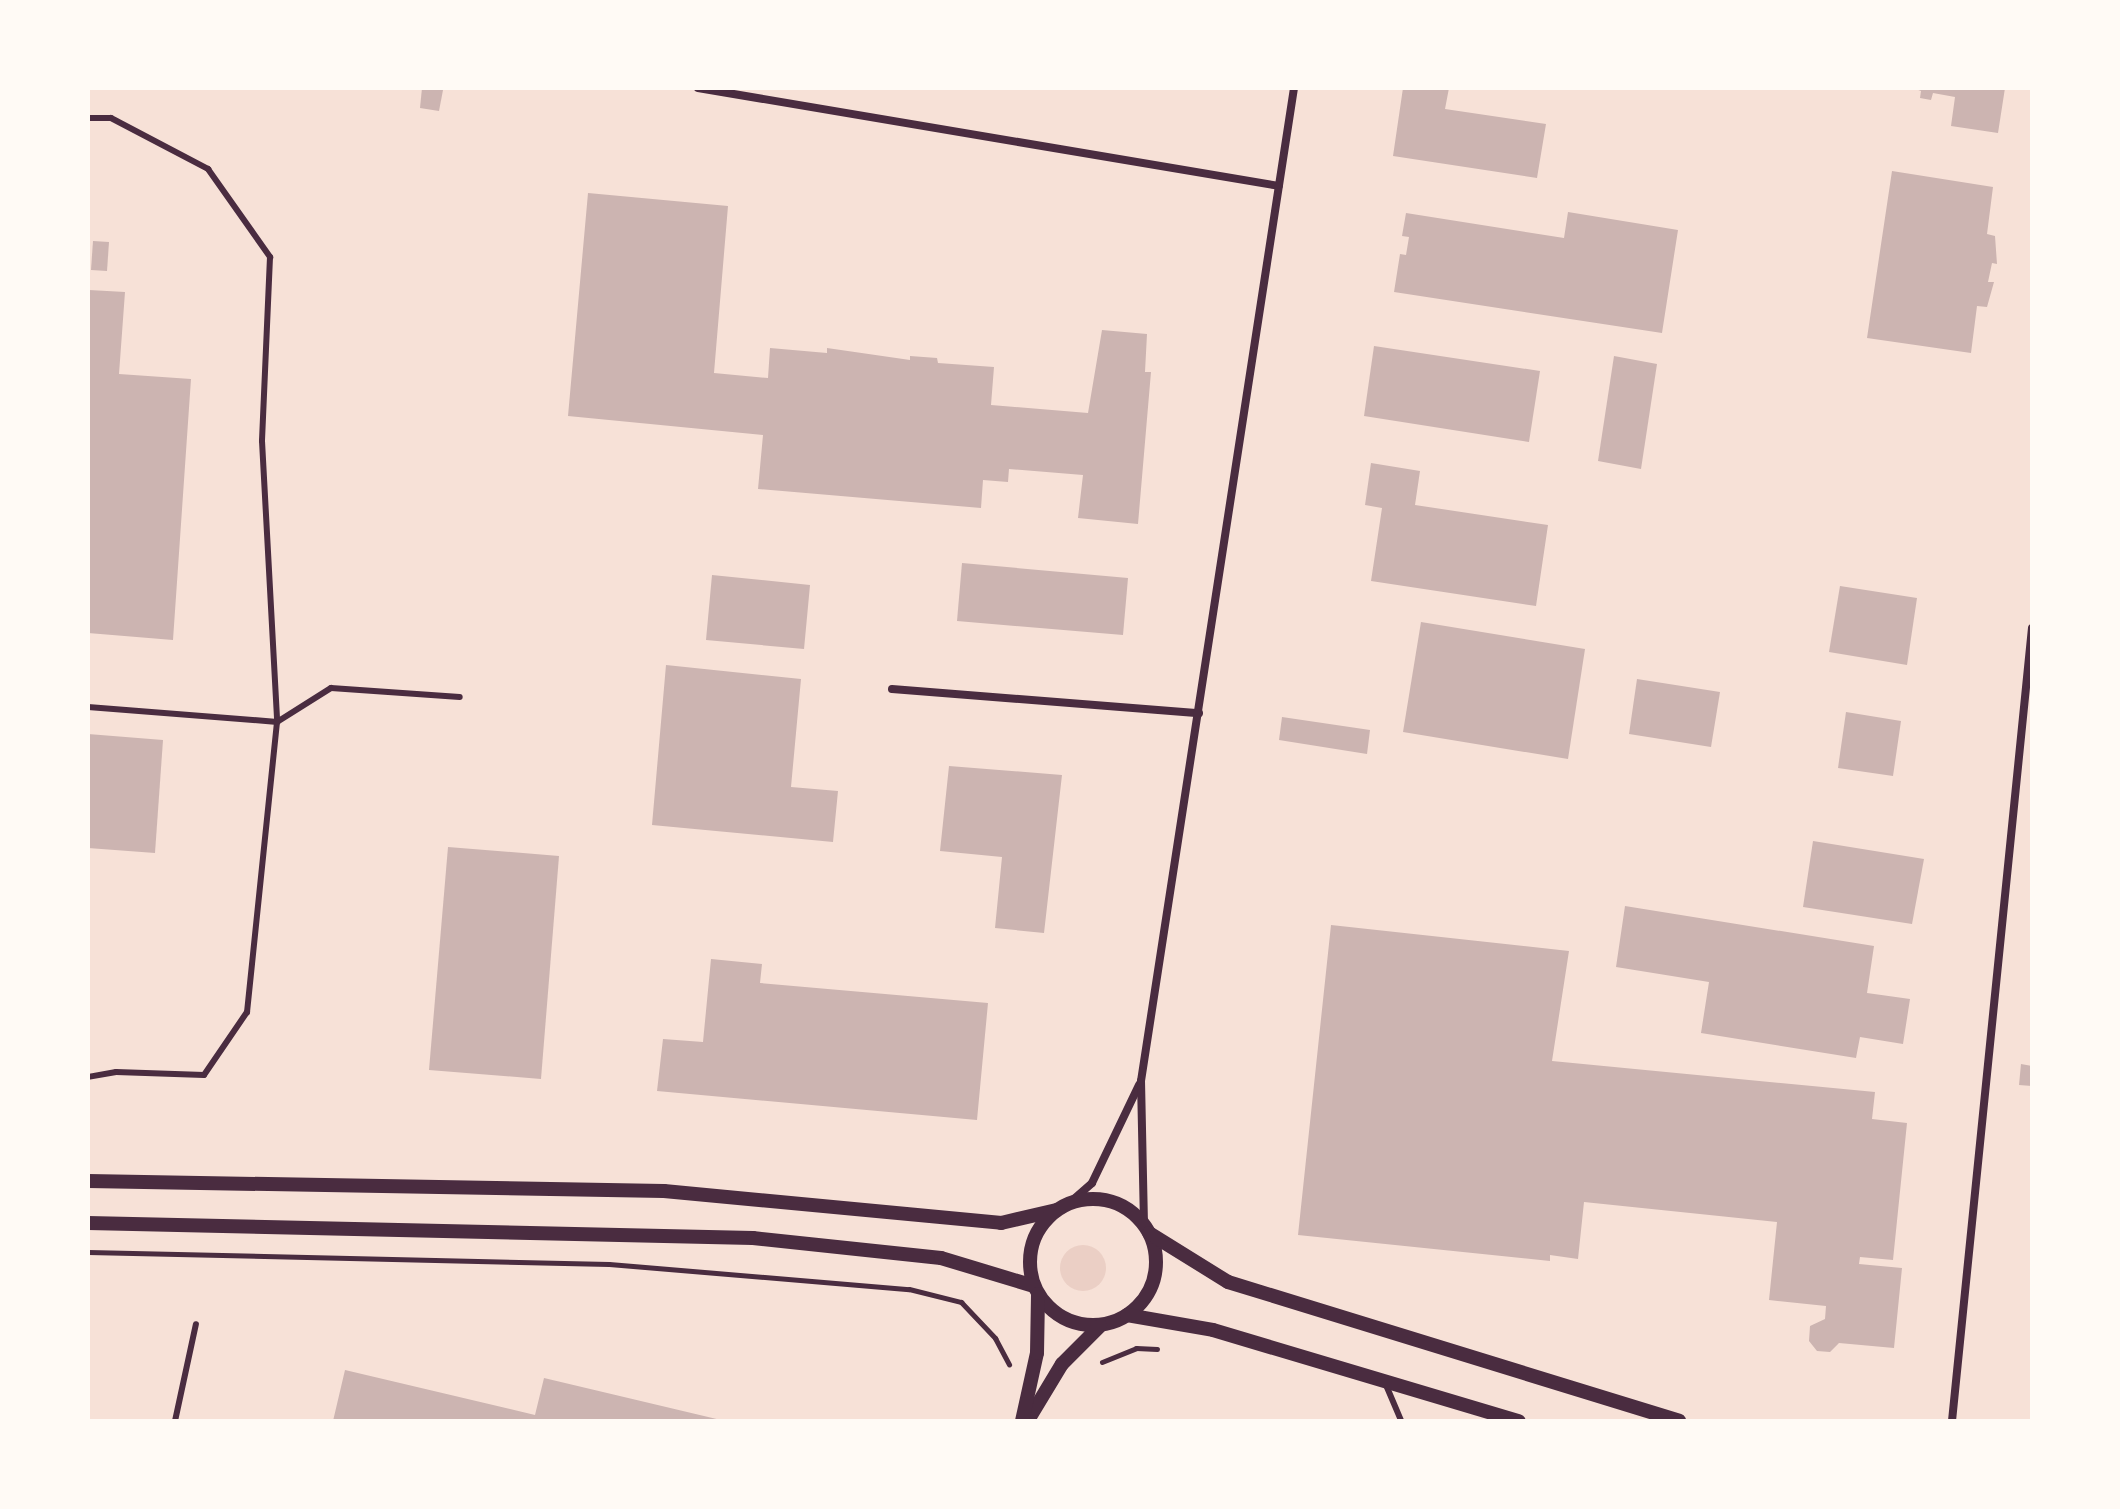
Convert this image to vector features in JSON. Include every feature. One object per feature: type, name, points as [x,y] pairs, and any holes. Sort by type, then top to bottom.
[{"type":"street","points":[[698,88],[1279,186]]},
{"type":"street","points":[[1025,1421],[1062,1364],[1100,1326],[1127,1315],[1142,1303],[1156,1269],[1146,1228],[1141,1081],[1294,88]]},
{"type":"street","points":[[1952,1421],[2032,628]]},
{"type":"street","points":[[892,689],[1199,713]]},
{"type":"street","points":[[1025,1421],[1037,1353],[1032,1245],[1062,1207],[1092,1183],[1141,1081]]},
{"type":"street","points":[[88,1181],[664,1191],[1001,1223],[1062,1207],[1108,1201],[1228,1282],[1679,1421]]},
{"type":"street","points":[[88,1223],[753,1238],[941,1258],[1036,1290],[1064,1319],[1100,1326]]},
{"type":"street","points":[[1127,1315],[1213,1330],[1519,1421]]},
{"type":"lane","points":[[88,118],[111,118],[208,169],[270,257],[262,441],[277,722],[247,1012],[204,1075],[116,1072],[88,1077]]},
{"type":"lane","points":[[88,707],[277,722],[331,688],[460,697]]},
{"type":"lane","points":[[2021,725],[2032,727]]},
{"type":"lane","points":[[175,1421],[196,1324]]},
{"type":"lane","points":[[1385,1381],[1401,1421]]},
{"type":"path","points":[[88,1252],[609,1264],[909,1289],[961,1302],[995,1338],[1016,1379]]},
{"type":"path","points":[[1087,1368],[1136,1348],[1163,1349]]},
{"type":"shaded area","points":[[1083,1245],[1099,1252],[1106,1268],[1099,1284],[1083,1291],[1067,1284],[1060,1268],[1067,1252]]},
{"type":"building","points":[[422,88],[443,90],[439,111],[420,108]]},
{"type":"building","points":[[1403,88],[1449,88],[1445,109],[1546,124],[1537,178],[1393,156]]},
{"type":"building","points":[[1913,88],[2005,88],[1998,133],[1951,126],[1955,97],[1933,93],[1931,100],[1920,98],[1921,91]]},
{"type":"building","points":[[1892,171],[1993,187],[1987,234],[1995,236],[1997,264],[1992,263],[1988,282],[1994,282],[1987,307],[1977,306],[1971,353],[1867,338]]},
{"type":"building","points":[[588,193],[728,206],[714,373],[768,378],[770,348],[827,353],[827,348],[910,360],[910,356],[937,358],[938,363],[994,367],[991,405],[1088,413],[1102,330],[1147,334],[1145,372],[1151,372],[1138,524],[1078,518],[1083,475],[1009,469],[1008,482],[983,480],[981,508],[758,489],[763,435],[568,416]]},
{"type":"building","points":[[1568,212],[1678,230],[1662,333],[1394,292],[1400,254],[1406,255],[1409,237],[1402,236],[1406,213],[1564,238]]},
{"type":"building","points":[[93,241],[109,242],[107,271],[91,270]]},
{"type":"building","points":[[89,290],[125,292],[119,374],[191,379],[173,640],[88,633]]},
{"type":"building","points":[[1374,346],[1540,371],[1529,442],[1364,416]]},
{"type":"building","points":[[1614,356],[1657,364],[1641,469],[1598,461]]},
{"type":"building","points":[[1371,463],[1420,471],[1415,505],[1548,525],[1536,606],[1371,581],[1382,508],[1365,505]]},
{"type":"building","points":[[962,563],[1128,578],[1123,635],[957,621]]},
{"type":"building","points":[[712,575],[810,585],[804,649],[706,640]]},
{"type":"building","points":[[1840,586],[1917,598],[1907,665],[1829,652]]},
{"type":"building","points":[[1421,622],[1585,649],[1568,759],[1403,732]]},
{"type":"building","points":[[666,665],[801,679],[791,787],[838,791],[833,842],[652,825]]},
{"type":"building","points":[[1637,679],[1720,692],[1711,747],[1629,734]]},
{"type":"building","points":[[1846,712],[1901,721],[1893,776],[1838,768]]},
{"type":"building","points":[[1282,717],[1370,730],[1367,754],[1279,740]]},
{"type":"building","points":[[88,734],[163,740],[155,853],[88,848]]},
{"type":"building","points":[[949,766],[1062,775],[1044,933],[995,928],[1002,857],[940,851]]},
{"type":"building","points":[[1813,841],[1924,859],[1912,924],[1803,907]]},
{"type":"building","points":[[448,847],[559,856],[541,1079],[429,1070]]},
{"type":"building","points":[[1625,906],[1874,946],[1867,993],[1910,999],[1903,1044],[1860,1037],[1856,1058],[1701,1033],[1709,982],[1616,967]]},
{"type":"building","points":[[1331,925],[1569,951],[1552,1061],[1875,1092],[1872,1119],[1907,1123],[1893,1260],[1860,1257],[1859,1264],[1902,1268],[1894,1348],[1839,1343],[1830,1352],[1817,1351],[1809,1341],[1810,1326],[1825,1319],[1826,1306],[1769,1300],[1777,1222],[1584,1202],[1578,1259],[1550,1255],[1550,1261],[1298,1235]]},
{"type":"building","points":[[711,959],[762,964],[760,983],[988,1003],[977,1120],[657,1091],[663,1039],[703,1042]]},
{"type":"building","points":[[2021,1064],[2032,1066],[2032,1086],[2019,1085]]},
{"type":"building","points":[[345,1370],[535,1415],[544,1378],[725,1421],[333,1421]]}]
